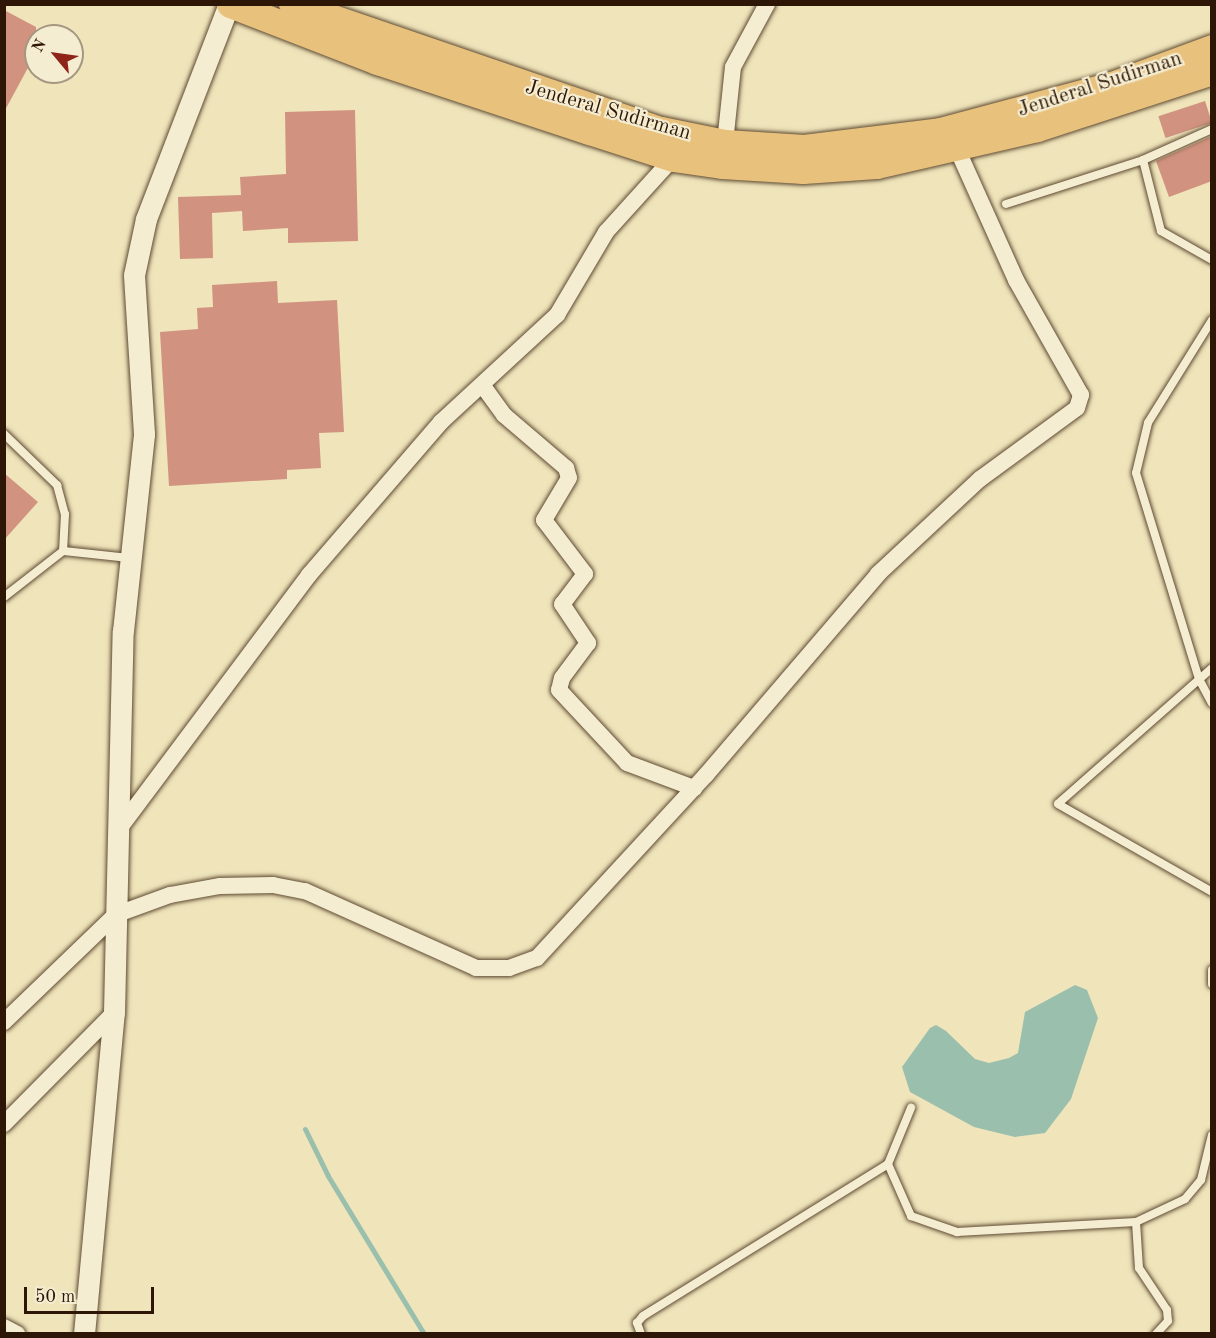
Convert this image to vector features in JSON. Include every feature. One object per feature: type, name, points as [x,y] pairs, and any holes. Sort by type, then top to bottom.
[{"type":"highway","points":[[230,4],[377,61],[673,158],[803,170],[876,165],[957,149],[1120,104],[1212,71]]},
{"type":"highway","name":"Jenderal Sudirman","points":[[292,4],[596,111],[725,142],[804,148],[940,131],[1112,85],[1212,48]]},
{"type":"street","points":[[84,1334],[114,1013],[123,631],[144,434],[134,275],[146,219],[230,4]]},
{"type":"street","points":[[725,142],[733,68],[767,4]]},
{"type":"street","points":[[4,1022],[115,915],[194,889],[273,885],[332,901],[464,964],[509,968],[537,958],[694,788],[878,574],[980,479],[1080,403],[1081,395],[1016,280],[957,149]]},
{"type":"street","points":[[118,829],[309,575],[441,422],[558,315],[606,232],[673,158]]},
{"type":"street","points":[[483,386],[504,415],[566,468],[569,478],[544,520],[585,574],[562,604],[588,643],[562,678],[560,690],[627,763],[694,788]]},
{"type":"street","points":[[4,1124],[114,1013]]},
{"type":"street","points":[[4,1327],[17,1334]]},
{"type":"lane","points":[[1006,204],[1143,160],[1212,129]]},
{"type":"lane","points":[[1143,160],[1161,231],[1212,260]]},
{"type":"lane","points":[[1212,320],[1148,423],[1136,473],[1199,679],[1212,703]]},
{"type":"lane","points":[[4,434],[57,485],[65,514],[63,551]]},
{"type":"lane","points":[[4,597],[63,551],[130,558]]},
{"type":"lane","points":[[1211,669],[1058,804],[1212,892]]},
{"type":"lane","points":[[1212,970],[1212,984]]},
{"type":"lane","points":[[641,1334],[637,1323],[643,1316],[888,1164],[911,1108]]},
{"type":"lane","points":[[888,1164],[911,1216],[957,1232],[1136,1222],[1185,1199],[1201,1180],[1212,1135]]},
{"type":"lane","points":[[1136,1222],[1139,1268],[1167,1310],[1168,1321],[1156,1334]]},
{"type":"shaded area","points":[[1075,985],[1087,990],[1098,1018],[1071,1099],[1045,1133],[1015,1137],[974,1127],[910,1092],[902,1067],[930,1028],[936,1025],[946,1031],[975,1059],[989,1063],[1009,1058],[1018,1053],[1025,1012]]},
{"type":"building","points":[[4,10],[30,24],[24,24],[24,75],[4,112]]},
{"type":"building","points":[[1205,101],[1212,123],[1166,138],[1158,116]]},
{"type":"building","points":[[355,110],[358,241],[288,243],[288,228],[243,231],[242,211],[212,213],[213,258],[180,259],[178,197],[241,195],[240,177],[286,174],[285,112]]},
{"type":"building","points":[[1212,136],[1212,181],[1169,197],[1156,161]]},
{"type":"building","points":[[277,281],[278,303],[337,300],[344,432],[319,433],[321,468],[287,470],[287,479],[169,486],[160,332],[198,329],[197,308],[213,307],[212,285]]},
{"type":"building","points":[[4,473],[38,502],[4,540]]},
{"type":"waterway","points":[[305,1129],[328,1176],[424,1334]]}]
